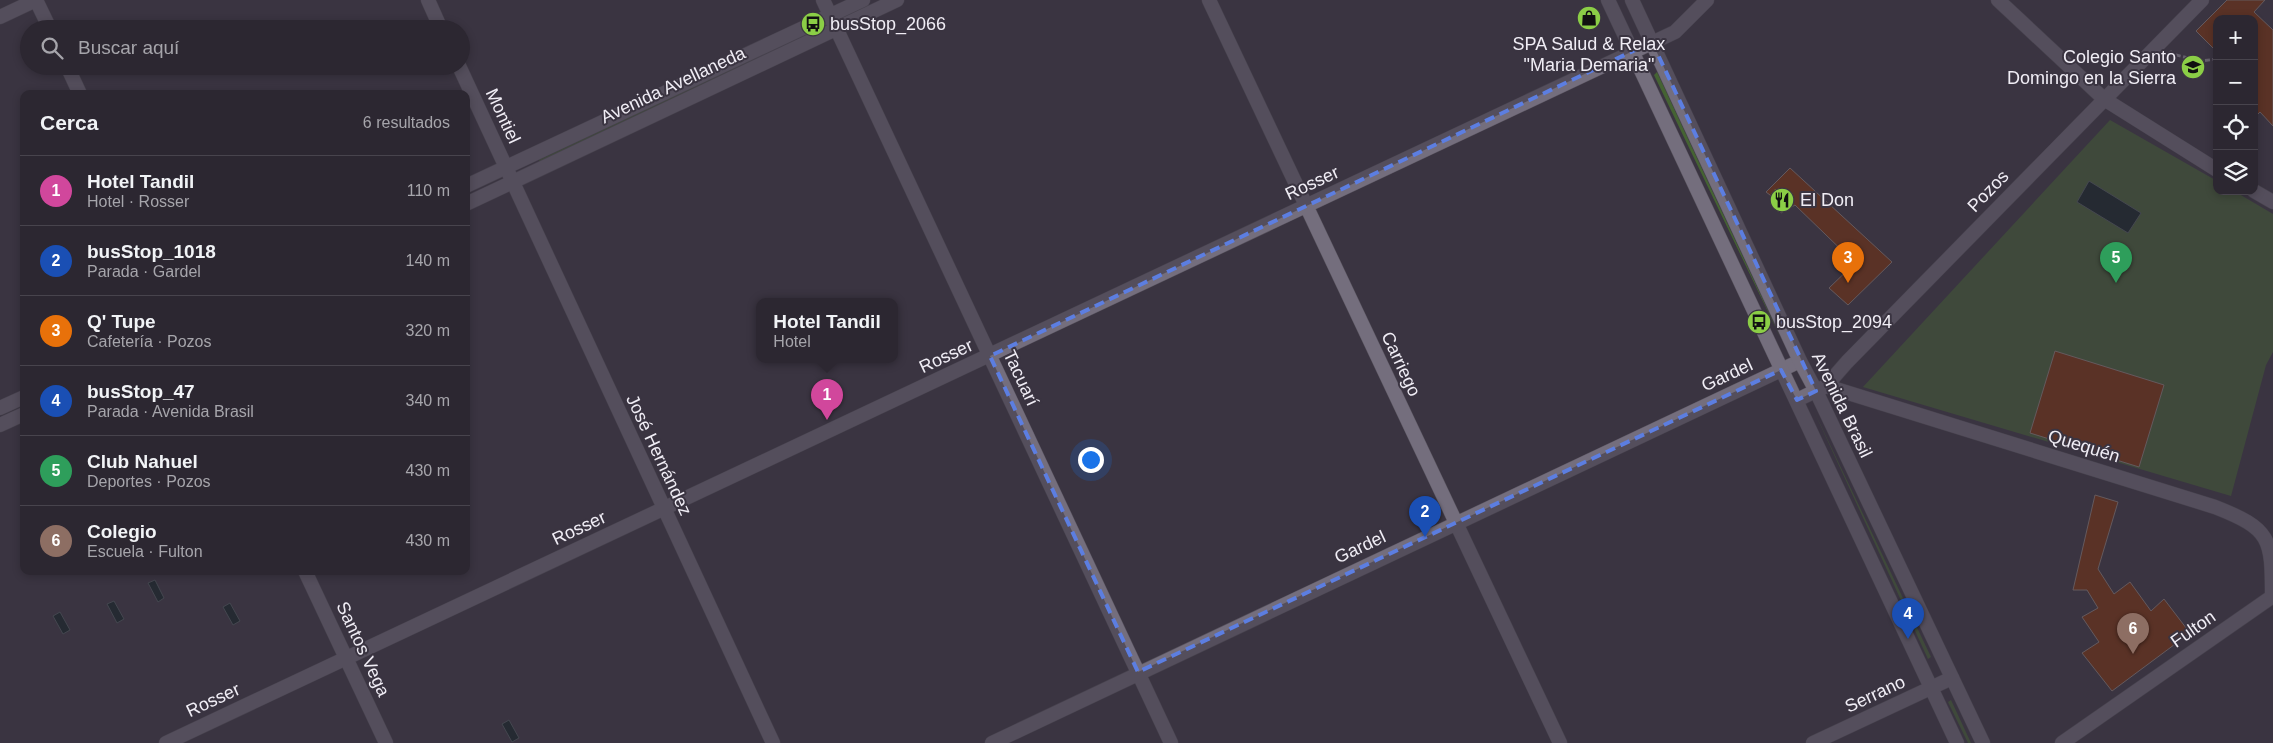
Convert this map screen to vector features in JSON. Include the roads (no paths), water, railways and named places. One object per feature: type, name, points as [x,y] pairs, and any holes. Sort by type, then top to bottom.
[{"type":"street","points":[[0,17],[36,0],[46,20]]},
{"type":"street","points":[[428,0],[437,20]]},
{"type":"street","name":"Tacuarí","points":[[823,0],[1171,743]]},
{"type":"street","name":"Avenida Avellaneda","points":[[470,184],[862,0]]},
{"type":"street","name":"Avenida Avellaneda","points":[[470,202],[897,0]]},
{"type":"street","name":"Carriego","points":[[1209,0],[1560,743]]},
{"type":"street","points":[[1608,0],[1957,743]]},
{"type":"street","name":"Avenida Brasil","points":[[1632,0],[1800,361],[1821,389],[1983,743]]},
{"type":"street","name":"Rosser","points":[[166,743],[1675,32],[1706,0]]},
{"type":"street","points":[[1998,0],[2104,99],[2213,167]]},
{"type":"street","name":"Pozos","points":[[1797,400],[1821,389],[2202,0]]},
{"type":"street","points":[[71,75],[78,90]]},
{"type":"street","name":"Montiel","points":[[463,75],[514,182]]},
{"type":"street","name":"José Hernández","points":[[514,182],[663,509],[773,743]]},
{"type":"street","points":[[2258,193],[2273,202]]},
{"type":"street","name":"Gardel","points":[[992,743],[1138,672],[1800,361]]},
{"type":"street","name":"Quequén","points":[[1821,389],[2215,507],[2253,524],[2267,531],[2272,597]]},
{"type":"street","points":[[0,408],[20,398]]},
{"type":"street","points":[[0,425],[20,416]]},
{"type":"street","name":"Santos Vega","points":[[307,575],[386,743]]},
{"type":"street","name":"Fulton","points":[[2062,743],[2272,597]]},
{"type":"street","name":"Serrano","points":[[1813,743],[1952,678]]},
{"type":"place","name":"SPA Salud & Relax \"Maria Demaria\"","points":[[1589,18]]},
{"type":"place","name":"busStop_2066","points":[[813,24]]},
{"type":"place","name":"Colegio Santo Domingo en la Sierra","points":[[2193,67]]},
{"type":"place","name":"El Don","points":[[1782,200]]},
{"type":"place","name":"Q' Tupe","points":[[1848,283]]},
{"type":"place","name":"Club Nahuel","points":[[2116,283]]},
{"type":"place","name":"busStop_2094","points":[[1759,322]]},
{"type":"place","name":"Hotel Tandil","points":[[827,420]]},
{"type":"place","name":"busStop_1018","points":[[1425,537]]},
{"type":"place","name":"busStop_47","points":[[1908,639]]},
{"type":"place","name":"Colegio","points":[[2133,654]]}]
